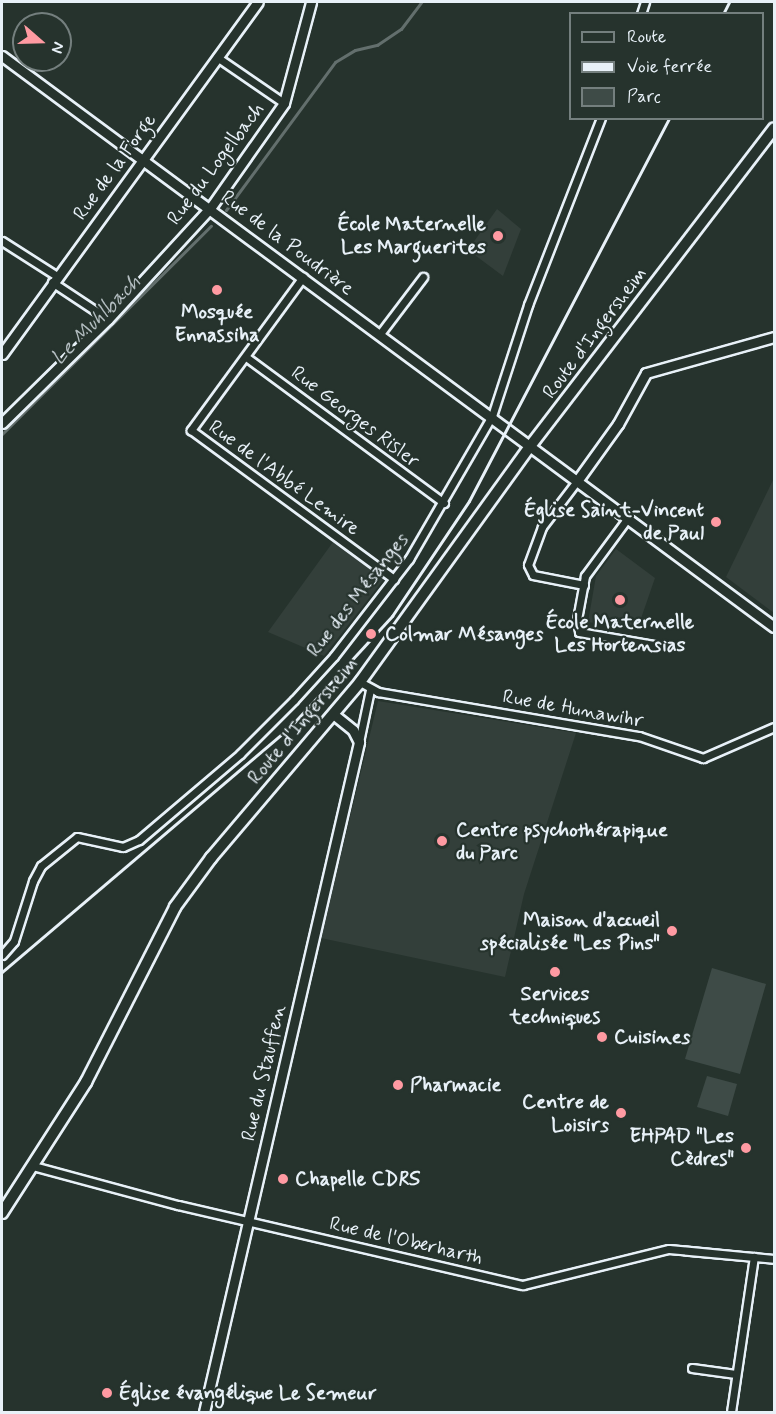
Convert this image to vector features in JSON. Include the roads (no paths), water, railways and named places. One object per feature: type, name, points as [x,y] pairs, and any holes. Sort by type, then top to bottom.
[{"type":"main road","name":"Route d'Ingersheim","points":[[2,1213],[86,1082],[175,907],[211,858],[360,682],[531,445],[774,128]]},
{"type":"street","name":"Rue de la Forge","points":[[2,354],[258,2]]},
{"type":"street","name":"Rue du Logelbach","points":[[2,423],[108,319],[210,207],[284,103],[311,2]]},
{"type":"street","name":"Rue de la Poudrière","points":[[2,56],[210,207],[774,627]]},
{"type":"street","points":[[217,57],[284,103]]},
{"type":"street","name":"Rue des Mésanges","points":[[2,955],[14,941],[35,873],[41,866],[76,837],[123,847],[139,840],[240,754],[294,700],[394,579],[444,503],[492,416],[528,305],[600,120]]},
{"type":"street","points":[[2,241],[108,319]]},
{"type":"street","name":"Rue de l'Abbé Lemire","points":[[303,277],[191,430],[394,579]]},
{"type":"street","points":[[379,335],[423,277]]},
{"type":"street","points":[[584,585],[533,575],[528,565],[531,548],[542,527],[618,424],[646,373],[774,337]]},
{"type":"street","name":"Rue Georges Risler","points":[[246,357],[444,503]]},
{"type":"street","points":[[627,519],[585,576],[576,619],[579,632],[654,645]]},
{"type":"street","name":"Rue de Hunawihr","points":[[360,682],[370,690],[639,736],[702,758],[774,727]]},
{"type":"street","name":"Rue du Stauffen","points":[[204,1413],[370,690]]},
{"type":"street","points":[[333,714],[353,730],[359,742]]},
{"type":"street","name":"Rue de l'Oberharth","points":[[33,1166],[249,1221],[523,1285],[669,1249],[774,1259]]},
{"type":"street","points":[[730,1413],[754,1257]]},
{"type":"street","points":[[692,1368],[736,1374]]},
{"type":"waterway","name":"Le Muhlbach","points":[[226,210],[335,62],[355,50],[377,45],[401,29],[421,2]]},
{"type":"waterway","name":"Le Muhlbach","points":[[2,434],[211,226]]},
{"type":"railway","points":[[724,12],[729,2]]},
{"type":"railway","points":[[2,972],[290,727],[392,616],[469,501],[668,120]]},
{"type":"place","name":"École Maternelle Les Marguerites","points":[[498,236]]},
{"type":"place","name":"Mosquée Ennassiha","points":[[217,290]]},
{"type":"place","name":"Église Saint-Vincent de Paul","points":[[716,522]]},
{"type":"place","name":"École Maternelle Les Hortensias","points":[[620,600]]},
{"type":"place","name":"Colmar Mésanges","points":[[371,634]]},
{"type":"place","name":"Centre psychothérapique du Parc","points":[[442,841]]},
{"type":"place","name":"Maison d'accueil spécialisée \"Les Pins\"","points":[[672,931]]},
{"type":"place","name":"Services techniques","points":[[555,972]]},
{"type":"place","name":"Cuisines","points":[[602,1037]]},
{"type":"place","name":"Pharmacie","points":[[398,1085]]},
{"type":"place","name":"Centre de Loisirs","points":[[621,1113]]},
{"type":"place","name":"EHPAD \"Les Cèdres\"","points":[[746,1148]]},
{"type":"place","name":"Chapelle CDRS","points":[[283,1179]]},
{"type":"place","name":"Église évangélique Le Semeur","points":[[107,1393]]}]
